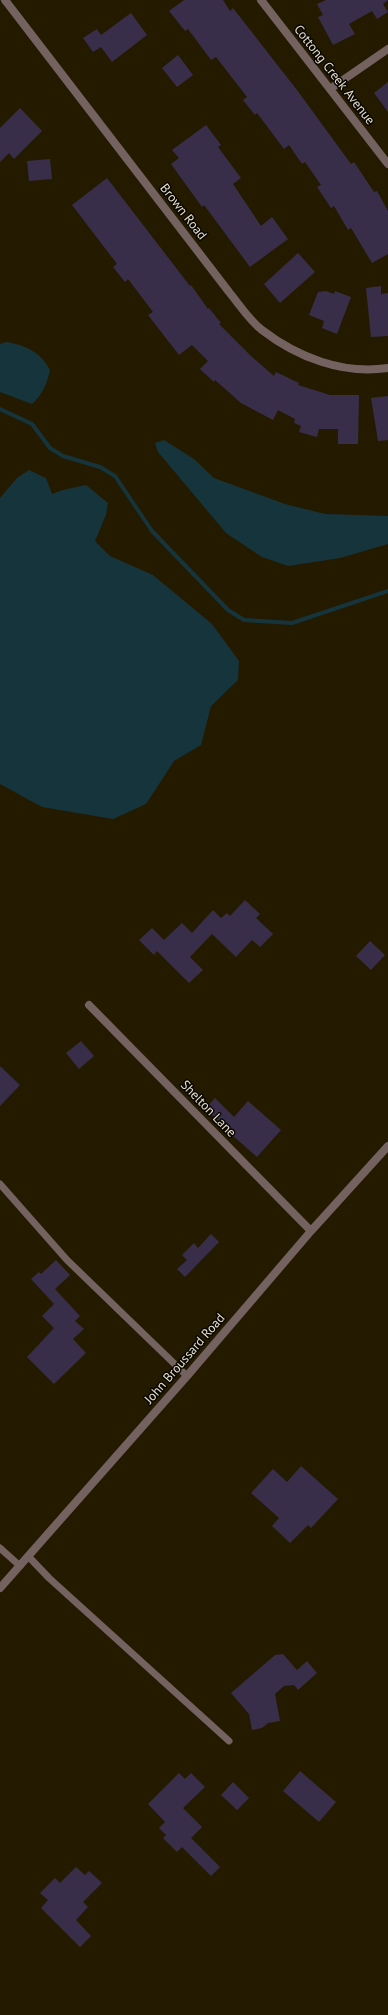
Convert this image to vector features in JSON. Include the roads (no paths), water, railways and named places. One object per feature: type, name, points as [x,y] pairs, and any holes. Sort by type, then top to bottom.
[{"type":"street","name":"Brown Road","points":[[5,0],[229,292],[261,329],[285,345],[325,364],[360,370],[388,368]]},
{"type":"street","name":"Cottong Creek Avenue","points":[[261,0],[388,164]]},
{"type":"street","points":[[330,89],[388,50]]},
{"type":"street","name":"Shelton Lane","points":[[89,1005],[311,1231]]},
{"type":"street","name":"John Broussard Road","points":[[0,1588],[187,1376],[311,1231],[388,1146]]},
{"type":"lane","points":[[0,1184],[67,1260],[187,1376]]},
{"type":"lane","points":[[0,1548],[20,1566]]},
{"type":"lane","points":[[28,1556],[49,1578],[229,1741]]},
{"type":"water","points":[[6,342],[20,345],[32,350],[42,358],[50,370],[44,389],[32,404],[0,392],[0,344]]},
{"type":"water","points":[[164,440],[194,459],[214,478],[285,504],[325,514],[388,516],[388,544],[340,558],[288,566],[262,557],[226,533],[158,452],[155,443]]},
{"type":"water","points":[[29,470],[46,478],[52,494],[86,485],[108,503],[106,515],[95,541],[110,556],[153,575],[212,624],[239,661],[238,680],[211,706],[201,745],[174,761],[146,804],[113,819],[42,807],[0,784],[0,498],[17,478]]},
{"type":"waterway","points":[[0,409],[32,424],[50,448],[63,456],[100,467],[115,476],[152,531],[228,610],[244,620],[292,623],[388,591]]}]
